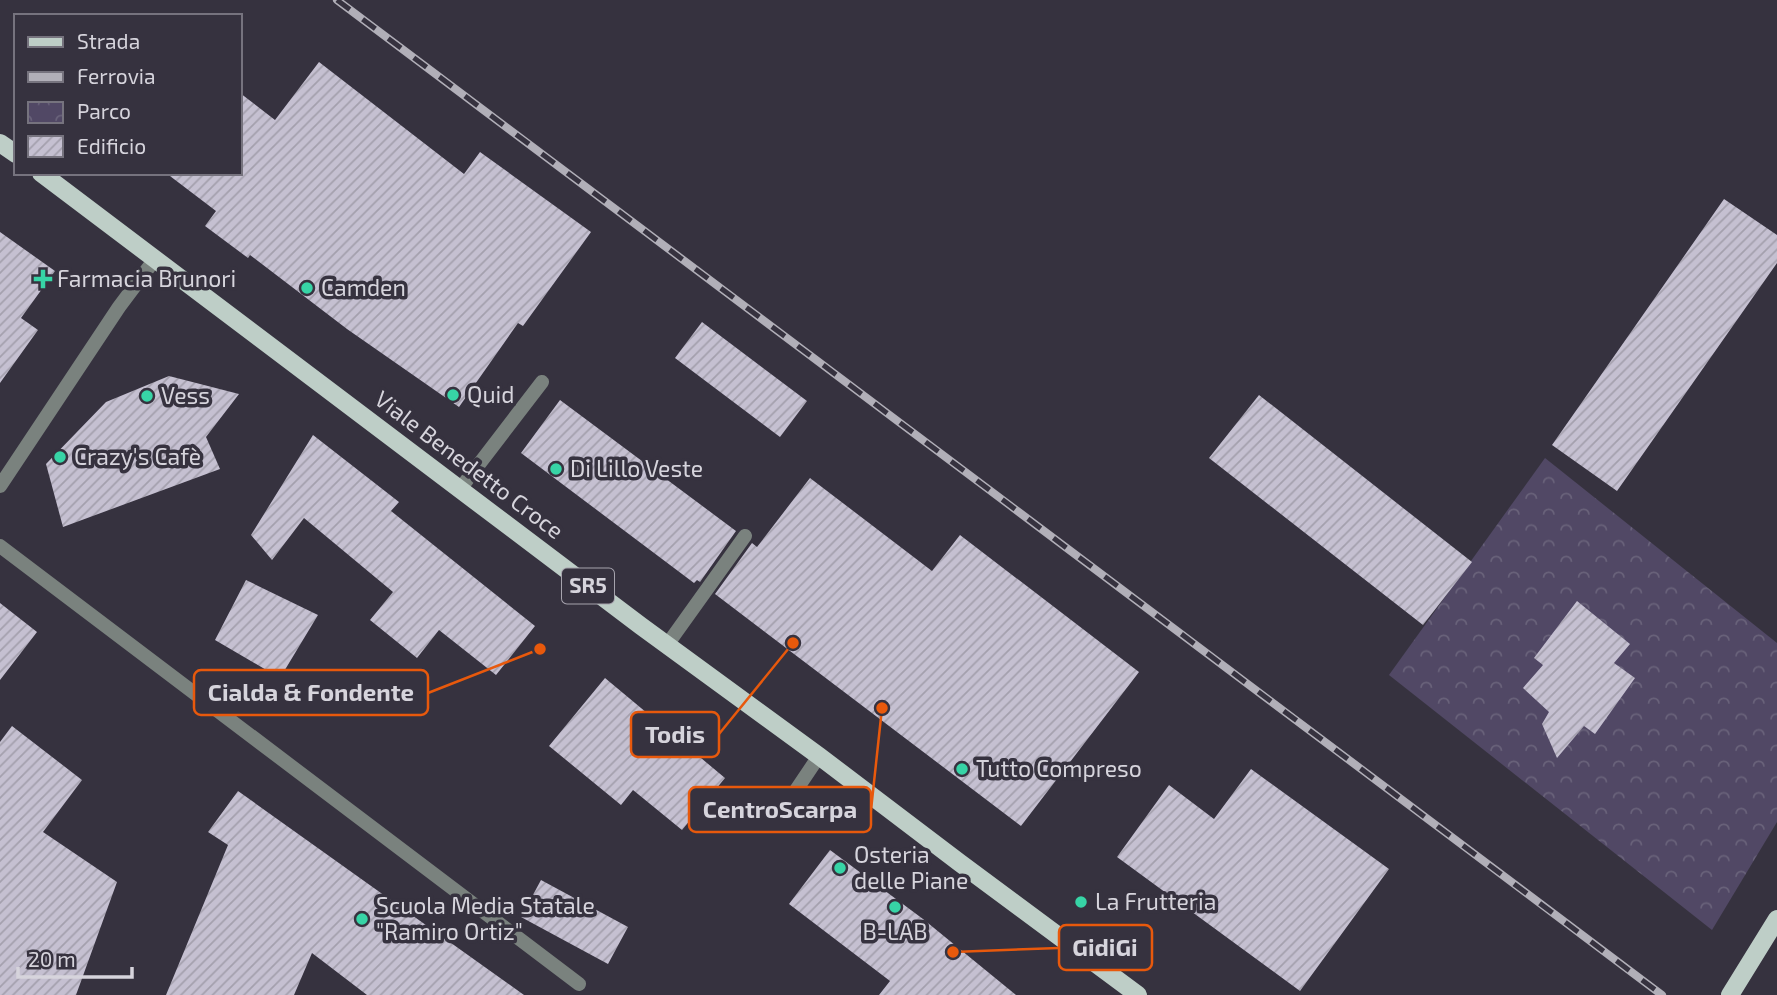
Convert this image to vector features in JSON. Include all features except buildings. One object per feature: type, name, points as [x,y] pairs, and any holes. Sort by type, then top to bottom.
[{"type":"main road","name":"Viale Benedetto Croce","points":[[44,175],[667,645],[1139,995]]},
{"type":"main road","points":[[1730,995],[1777,919]]},
{"type":"street","points":[[0,486],[119,307],[155,259]]},
{"type":"street","points":[[460,488],[542,382]]},
{"type":"street","points":[[667,645],[745,536]]},
{"type":"street","points":[[0,546],[579,985]]},
{"type":"street","points":[[772,825],[819,756]]},
{"type":"green space","points":[[1545,458],[1777,643],[1777,822],[1712,930],[1389,675]]},
{"type":"railway","points":[[337,0],[1662,995]]},
{"type":"place","name":"Farmacia Brunori","points":[[43,279]]},
{"type":"place","name":"Camden","points":[[307,288]]},
{"type":"place","name":"Quid","points":[[453,395]]},
{"type":"place","name":"Vess","points":[[147,396]]},
{"type":"place","name":"Crazy's Cafè","points":[[60,457]]},
{"type":"place","name":"Di Lillo Veste","points":[[556,469]]},
{"type":"place","name":"Todis","points":[[793,643]]},
{"type":"place","name":"Cialda & Fondente","points":[[540,649]]},
{"type":"place","name":"CentroScarpa","points":[[882,708]]},
{"type":"place","name":"Tutto Compreso","points":[[962,769]]},
{"type":"place","name":"Osteria delle Piane","points":[[840,868]]},
{"type":"place","name":"La Frutteria","points":[[1081,902]]},
{"type":"place","name":"B-LAB","points":[[895,907]]},
{"type":"place","name":"Scuola Media Statale \"Ramiro Ortiz\"","points":[[362,919]]},
{"type":"place","name":"GidiGi","points":[[953,952]]}]
